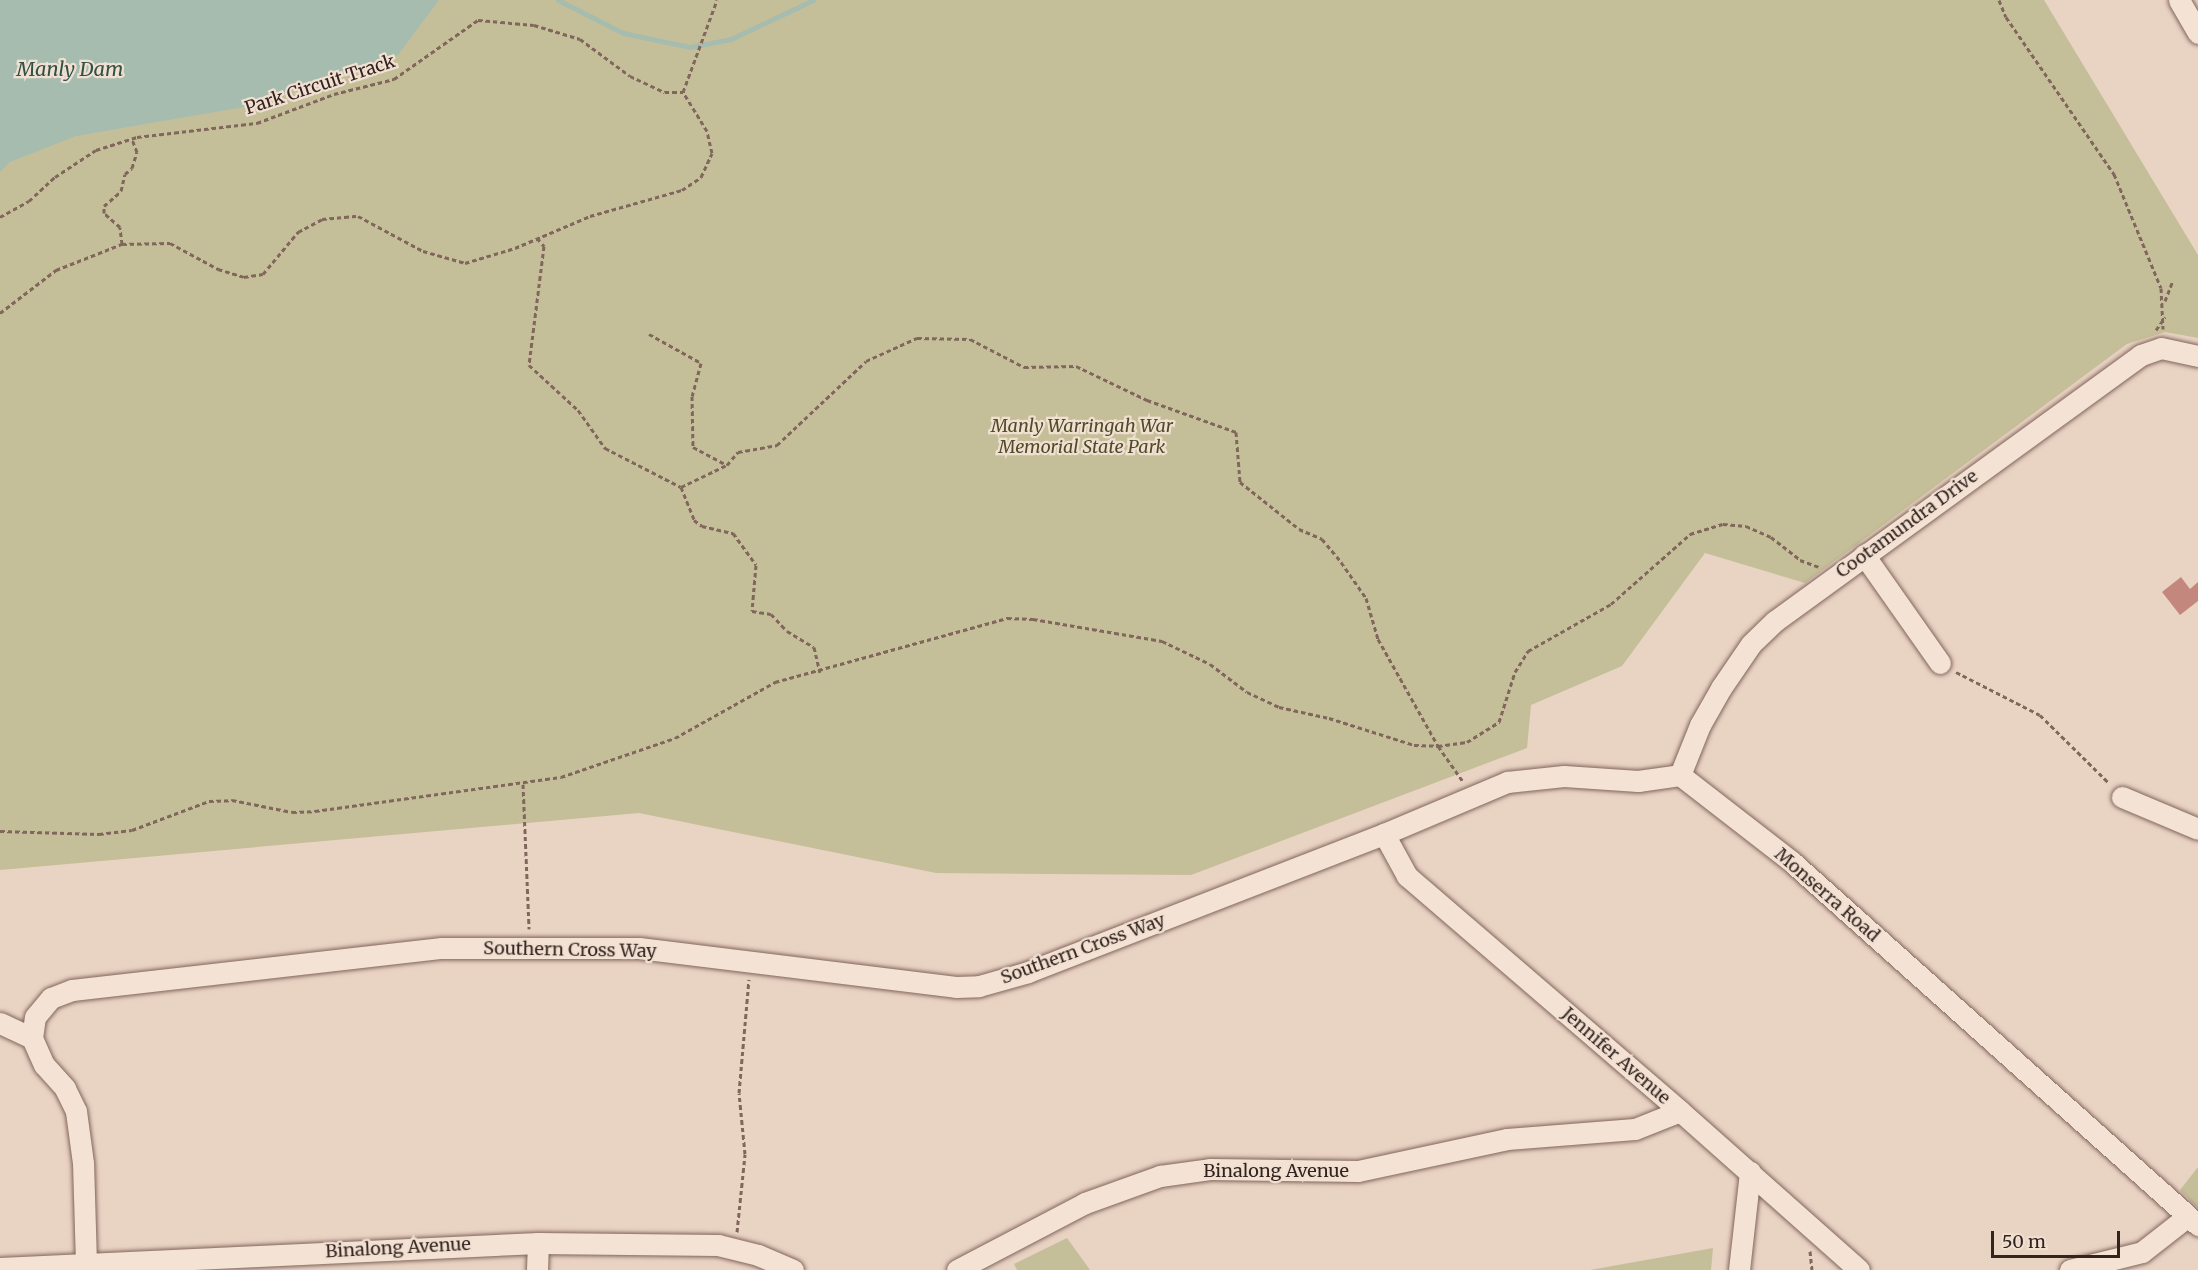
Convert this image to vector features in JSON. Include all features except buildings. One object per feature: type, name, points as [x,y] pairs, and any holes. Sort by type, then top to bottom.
[{"type":"street","points":[[2179,0],[2198,33]]},
{"type":"street","name":"Cootamundra Drive","points":[[1680,775],[1700,725],[1750,644],[1775,621],[2141,355],[2161,348],[2198,356]]},
{"type":"street","points":[[1864,555],[1940,663]]},
{"type":"street","points":[[1384,834],[1507,782],[1564,776],[1638,781],[1680,775]]},
{"type":"street","name":"Monserra Road","points":[[1680,775],[1792,862],[2193,1220]]},
{"type":"street","points":[[2122,797],[2198,829]]},
{"type":"street","name":"Southern Cross Way","points":[[32,1038],[35,1017],[51,998],[72,990],[442,948],[639,948],[956,987],[979,986],[1028,972],[1384,834]]},
{"type":"street","name":"Jennifer Avenue","points":[[1384,834],[1407,876],[1750,1172],[1859,1270]]},
{"type":"street","points":[[0,1023],[32,1038],[44,1065],[64,1088],[76,1112],[83,1163],[86,1263]]},
{"type":"street","name":"Binalong Avenue","points":[[957,1270],[1085,1203],[1160,1176],[1210,1169],[1358,1171],[1508,1139],[1635,1129],[1680,1111]]},
{"type":"street","points":[[1739,1270],[1750,1172]]},
{"type":"street","points":[[2070,1270],[2142,1252],[2193,1220]]},
{"type":"street","points":[[537,1270],[538,1242]]},
{"type":"street","name":"Binalong Avenue","points":[[0,1268],[538,1242],[718,1245],[793,1270]]},
{"type":"path","points":[[0,313],[56,270],[122,244],[170,243],[218,269],[244,278],[263,274],[298,232],[322,219],[358,216],[423,251],[465,263],[537,238],[590,216],[682,190],[701,177],[712,153],[707,131],[683,92],[696,65],[705,26],[717,0]]},
{"type":"path","points":[[1998,0],[2114,174],[2164,302],[2164,317],[2153,333]]},
{"type":"path","name":"Park Circuit Track","points":[[0,217],[29,201],[55,177],[96,150],[132,138],[257,123],[334,94],[394,79],[478,20],[534,25],[580,39],[630,76],[665,92],[683,92]]},
{"type":"path","points":[[122,244],[120,227],[105,213],[105,206],[121,191],[125,174],[132,168],[137,152],[132,138]]},
{"type":"path","points":[[537,238],[544,246],[529,364],[578,410],[605,448],[681,487],[694,520],[733,533],[756,565],[752,611],[771,614],[788,631],[814,647],[820,672]]},
{"type":"path","points":[[2164,302],[2173,280]]},
{"type":"path","points":[[649,334],[701,363],[692,396],[693,447],[727,465]]},
{"type":"path","points":[[681,487],[727,465],[738,452],[777,445],[866,361],[917,338],[970,339],[1024,367],[1077,366],[1147,400],[1236,432],[1240,482],[1299,529],[1322,539],[1341,562],[1366,598],[1378,639],[1438,746],[1475,795]]},
{"type":"path","points":[[0,831],[99,834],[132,830],[209,801],[232,800],[292,812],[315,811],[561,777],[675,738],[775,682],[820,672],[1007,618],[1032,619],[1162,641],[1210,664],[1247,692],[1279,707],[1329,718],[1413,745],[1438,746],[1467,742],[1499,722],[1515,672],[1528,651],[1611,604],[1690,534],[1723,524],[1746,526],[1771,537],[1800,560],[1818,567],[1829,566]]},
{"type":"path","points":[[1940,663],[2005,700],[2040,715],[2122,797]]},
{"type":"path","points":[[523,784],[530,948]]},
{"type":"path","points":[[735,1250],[745,1154],[739,1093],[751,962]]},
{"type":"path","points":[[1810,1243],[1812,1270]]},
{"type":"green space","name":"Manly Warringah War Memorial State Park","points":[[0,0],[2044,0],[2198,255],[2198,338],[2165,332],[2127,344],[1805,583],[1705,553],[1622,666],[1531,705],[1527,748],[1191,875],[936,873],[639,813],[0,870]]},
{"type":"green space","points":[[2198,1167],[2198,1208],[2180,1190]]},
{"type":"green space","points":[[1067,1238],[1090,1270],[1017,1270],[1014,1264]]},
{"type":"green space","points":[[1713,1248],[1711,1270],[1590,1270]]},
{"type":"water","name":"Manly Dam","points":[[0,0],[439,0],[398,55],[244,107],[76,136],[10,162],[0,172]]},
{"type":"waterway","points":[[558,0],[623,33],[690,47],[731,39],[813,0]]}]
